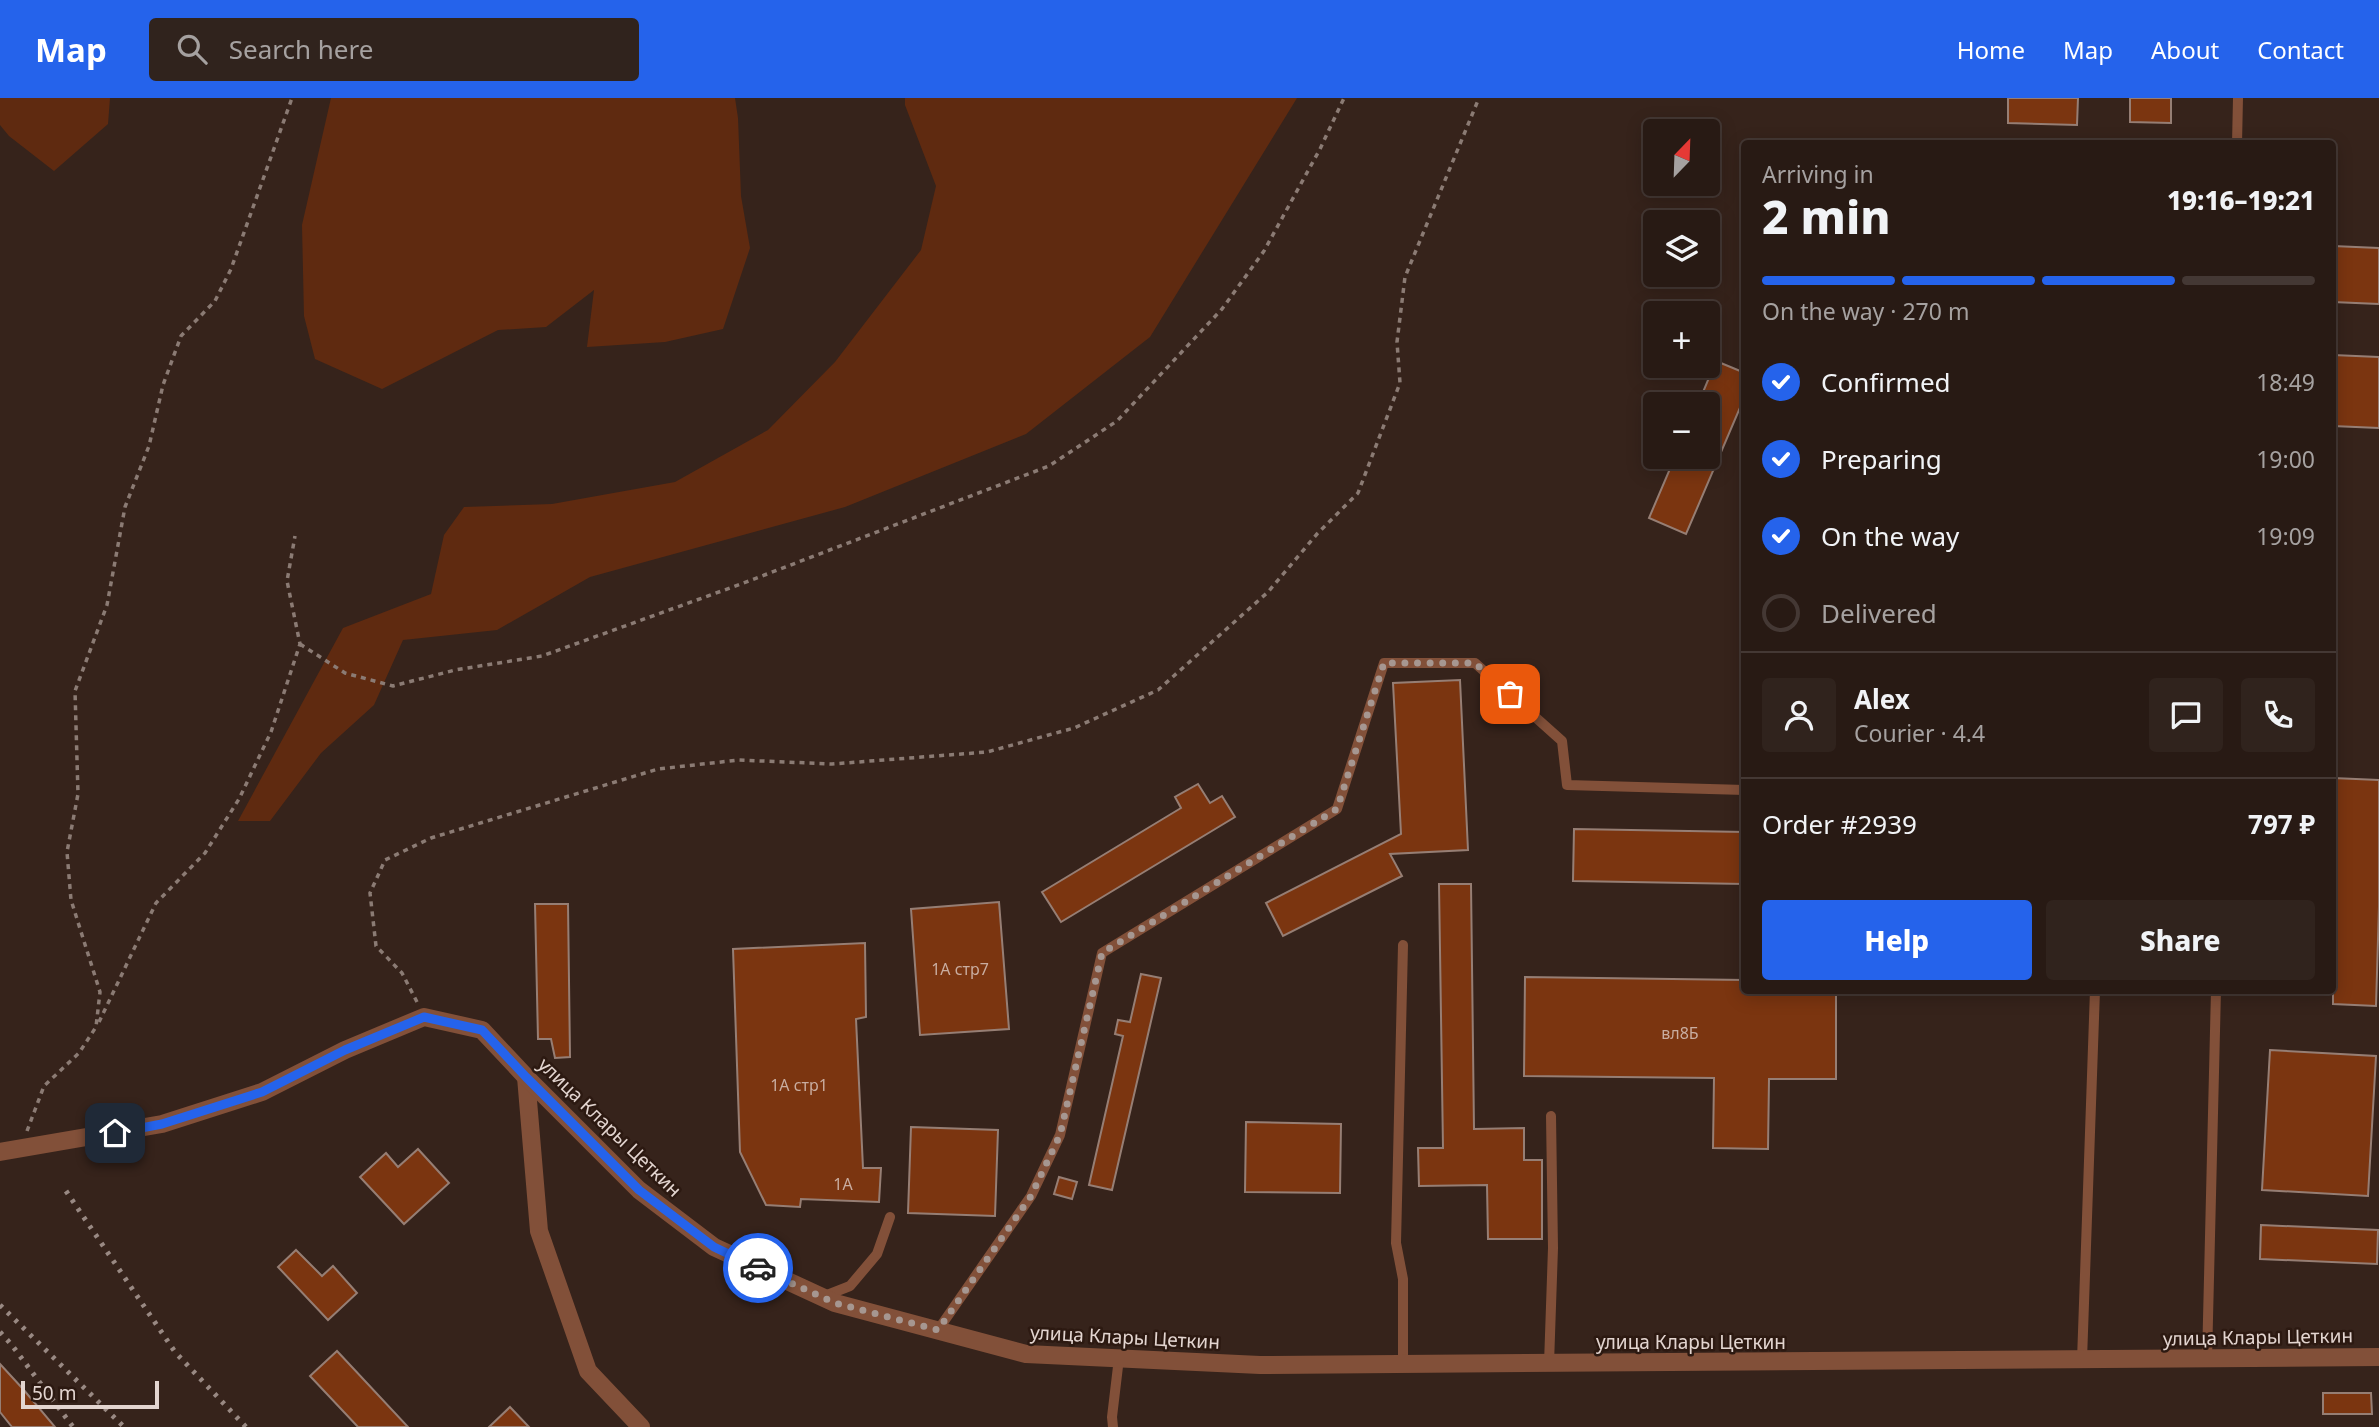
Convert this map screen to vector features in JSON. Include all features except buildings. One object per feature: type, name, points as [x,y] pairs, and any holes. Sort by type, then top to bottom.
[{"type":"street","name":"улица Клары Цеткин","points":[[424,1017],[482,1030],[639,1190],[714,1247],[835,1303],[1026,1354],[1260,1366],[2379,1357]]},
{"type":"street","points":[[0,1152],[162,1124],[262,1092],[345,1050],[424,1017]]},
{"type":"street","points":[[526,1077],[539,1231],[588,1371],[641,1427]]},
{"type":"lane","points":[[2237,140],[2238,98]]},
{"type":"lane","points":[[938,1330],[1031,1196],[1060,1135],[1102,953],[1337,809],[1384,663],[1475,663],[1562,741],[1567,785],[1741,790]]},
{"type":"lane","points":[[1402,1365],[1403,1279],[1396,1243],[1403,945]]},
{"type":"lane","points":[[2082,1360],[2095,994]]},
{"type":"lane","points":[[2207,1360],[2216,994]]},
{"type":"lane","points":[[1549,1364],[1553,1248],[1551,1116]]},
{"type":"lane","points":[[822,1297],[850,1286],[877,1254],[890,1217]]},
{"type":"lane","points":[[1113,1427],[1119,1358]]},
{"type":"path","points":[[96,1027],[100,992],[71,900],[67,852],[78,794],[75,691],[107,605],[125,507],[149,446],[163,385],[181,336],[215,302],[231,269],[292,98]]},
{"type":"path","points":[[300,644],[345,673],[393,686],[455,670],[542,656],[741,584],[1049,466],[1117,421],[1222,309],[1264,251],[1320,149],[1344,98]]},
{"type":"path","points":[[424,1017],[402,973],[376,946],[370,893],[385,860],[431,838],[658,769],[738,760],[832,764],[987,752],[1074,728],[1158,690],[1268,592],[1317,534],[1358,493],[1400,383],[1397,342],[1405,277],[1479,98]]},
{"type":"path","points":[[20,1149],[44,1086],[79,1053],[96,1027],[156,903],[205,853],[239,799],[271,732],[300,644],[287,581],[295,536]]},
{"type":"shaded area","points":[[0,98],[110,98],[108,124],[54,171],[9,136],[0,125]]},
{"type":"shaded area","points":[[331,98],[735,98],[741,196],[750,248],[723,329],[665,342],[587,347],[594,290],[546,327],[498,330],[382,389],[315,359],[304,316],[302,225]]},
{"type":"shaded area","points":[[905,98],[1297,98],[1150,337],[1026,434],[845,507],[590,577],[497,630],[403,640],[374,705],[321,753],[270,821],[238,821],[343,628],[431,594],[444,535],[464,507],[552,504],[675,482],[768,430],[835,362],[921,250],[936,186],[905,105]]},
{"type":"railway","points":[[66,1191],[175,1352],[246,1427]]},
{"type":"railway","points":[[0,1305],[124,1427]]},
{"type":"railway","points":[[0,1332],[73,1427]]},
{"type":"way so far","points":[[758,1268],[835,1303],[938,1330],[1031,1196],[1060,1135],[1102,953],[1337,809],[1384,663],[1475,663],[1510,694]]},
{"type":"route","points":[[115,1133],[162,1124],[262,1092],[345,1050],[424,1017],[482,1030],[639,1190],[714,1247],[758,1268]]}]
